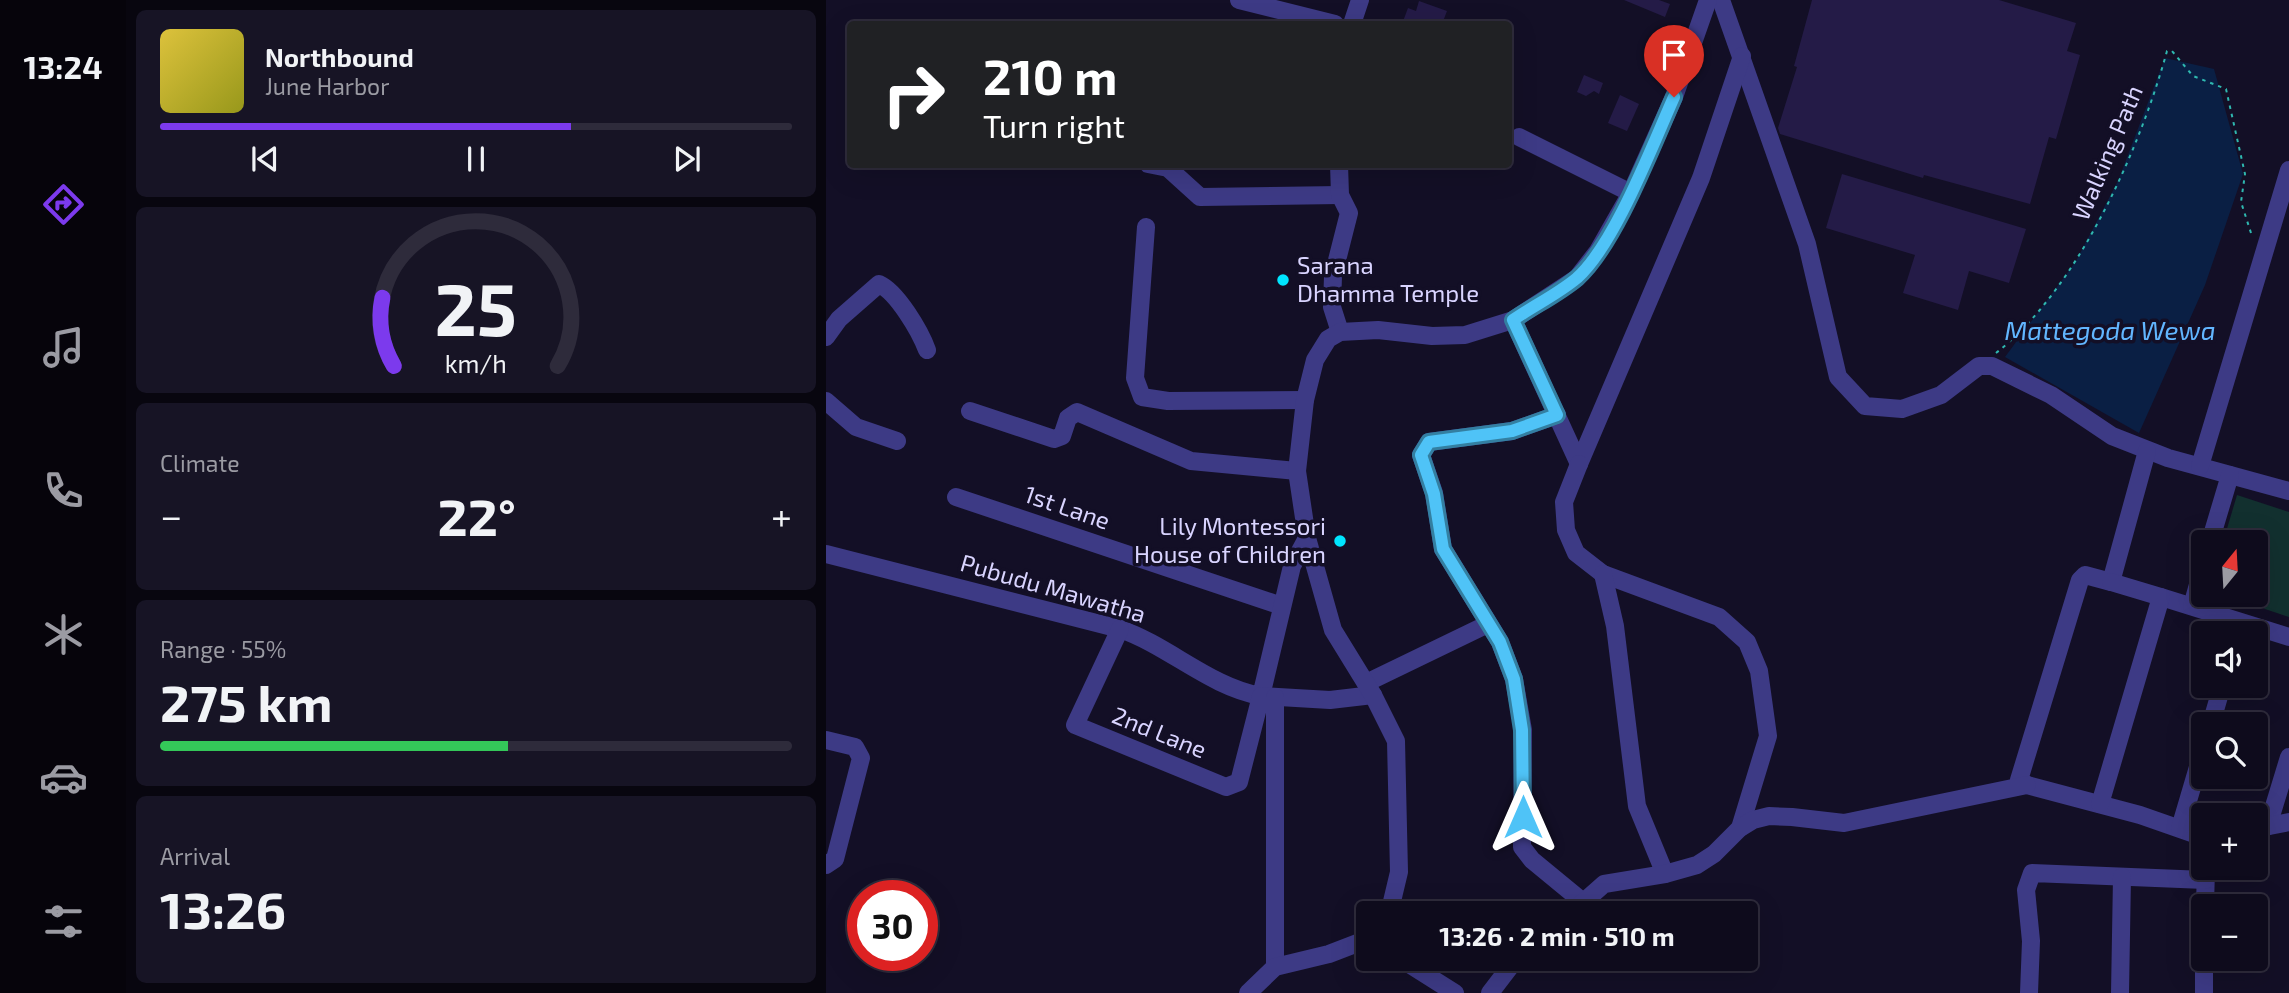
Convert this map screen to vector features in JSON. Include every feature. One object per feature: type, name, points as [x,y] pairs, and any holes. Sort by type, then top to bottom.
[{"type":"street","points":[[1239,0],[1323,21]]},
{"type":"street","points":[[1353,21],[1360,0]]},
{"type":"street","points":[[1393,901],[1399,872],[1396,741],[1370,689],[1333,630],[1307,538],[1297,471],[1305,400],[1315,360],[1328,338],[1340,332],[1378,330],[1432,337],[1465,335],[1513,320],[1577,278],[1598,251],[1631,192],[1674,97],[1708,0]]},
{"type":"street","points":[[1721,0],[1781,177],[1807,244],[1838,377],[1865,406],[1902,409],[1941,395],[1979,366],[1992,366],[2051,395],[2112,436],[2147,451],[2230,475],[2287,485]]},
{"type":"street","points":[[1740,828],[1768,736],[1759,671],[1747,642],[1719,617],[1670,596],[1603,574],[1576,553],[1566,530],[1564,502],[1701,178],[1742,56]]},
{"type":"street","points":[[1519,136],[1631,192]]},
{"type":"street","points":[[1168,168],[1200,197],[1340,195]]},
{"type":"street","points":[[1339,168],[1340,195],[1349,213],[1333,276],[1332,307],[1340,332]]},
{"type":"street","points":[[2200,466],[2289,170]]},
{"type":"street","points":[[1146,227],[1135,378],[1142,397],[1168,401],[1305,400]]},
{"type":"street","points":[[826,337],[839,319],[879,284],[886,287],[909,317],[927,350]]},
{"type":"street","points":[[1513,320],[1579,464]]},
{"type":"street","points":[[826,401],[856,426],[897,442]]},
{"type":"street","points":[[970,411],[1054,439],[1062,436],[1068,418],[1077,412],[1191,461],[1207,465],[1297,471]]},
{"type":"street","points":[[1557,415],[1512,431],[1429,442],[1421,455],[1434,494],[1443,549],[1500,642],[1514,679],[1522,730],[1522,847],[1570,901]]},
{"type":"street","points":[[2111,582],[2147,451]]},
{"type":"street","points":[[2214,530],[2230,475]]},
{"type":"street","name":"1st Lane","points":[[956,497],[1282,606]]},
{"type":"street","points":[[1275,967],[1268,696],[1282,606],[1292,566],[1307,538]]},
{"type":"street","name":"Pubudu Mawatha","points":[[826,554],[1120,629],[1153,643],[1239,690],[1268,696],[1330,700],[1370,689],[1488,624]]},
{"type":"street","points":[[1603,574],[1615,626],[1637,806],[1665,874]]},
{"type":"street","points":[[2191,606],[2085,575],[2080,580],[2019,772],[2019,780],[2027,785],[2101,804],[2191,832]]},
{"type":"street","points":[[2101,804],[2161,597]]},
{"type":"street","points":[[2194,607],[2226,621]]},
{"type":"street","name":"2nd Lane","points":[[1120,629],[1075,725],[1226,787],[1234,786],[1239,782],[1268,696]]},
{"type":"street","points":[[2268,633],[2289,637]]},
{"type":"street","points":[[826,740],[855,747],[861,758],[835,859],[826,865]]},
{"type":"street","points":[[2268,811],[2289,757]]},
{"type":"street","points":[[1584,901],[1604,884],[1665,874],[1697,865],[1714,854],[1740,828],[1769,816],[1844,823],[2027,785]]},
{"type":"street","points":[[2180,828],[2192,789]]},
{"type":"street","points":[[2268,826],[2289,822]]},
{"type":"street","points":[[2028,993],[2031,941],[2026,890],[2032,873],[2122,877],[2191,875]]},
{"type":"street","points":[[2120,993],[2122,877]]},
{"type":"street","points":[[1248,993],[1275,967],[1329,954],[1356,944]]},
{"type":"street","points":[[1420,971],[1455,993]]},
{"type":"street","points":[[1490,993],[1507,971]]},
{"type":"street","points":[[2204,971],[2204,993]]},
{"type":"path","name":"Walking Path","points":[[1979,366],[2013,340],[2076,261],[2138,136],[2167,51],[2172,51],[2193,76],[2226,89],[2245,174],[2241,202],[2251,233]]},
{"type":"green space","points":[[2237,495],[2289,512],[2289,617],[2262,607],[2268,607],[2268,530],[2227,530]]},
{"type":"water","name":"Mattegoda Wewa","points":[[2165,58],[2214,69],[2243,174],[2205,285],[2139,433],[2005,357],[2076,261],[2118,181]]},
{"type":"building","points":[[1624,0],[1659,0],[1670,4],[1665,17]]},
{"type":"building","points":[[1812,0],[1999,0],[2076,23],[2067,51],[2080,55],[2056,139],[2049,137],[2030,204],[1924,175],[1923,178],[1780,134],[1778,128],[1797,67],[1794,66]]},
{"type":"building","points":[[1419,1],[1447,11],[1443,21],[1403,21],[1408,8],[1416,11]]},
{"type":"building","points":[[1584,75],[1603,83],[1599,94],[1594,91],[1586,96],[1577,92]]},
{"type":"building","points":[[1620,95],[1639,104],[1627,131],[1608,123]]},
{"type":"building","points":[[1842,174],[2026,229],[2009,283],[1969,271],[1958,310],[1903,293],[1915,255],[1826,228]]},
{"type":"place","name":"Sarana Dhamma Temple","points":[[1283,280]]},
{"type":"place","name":"Lily Montessori House of Children","points":[[1340,541]]},
{"type":"route","points":[[1523,817],[1522,730],[1514,679],[1500,642],[1443,549],[1434,494],[1421,455],[1429,442],[1512,431],[1557,415],[1513,320],[1577,278],[1598,251],[1631,192],[1674,97]]}]
